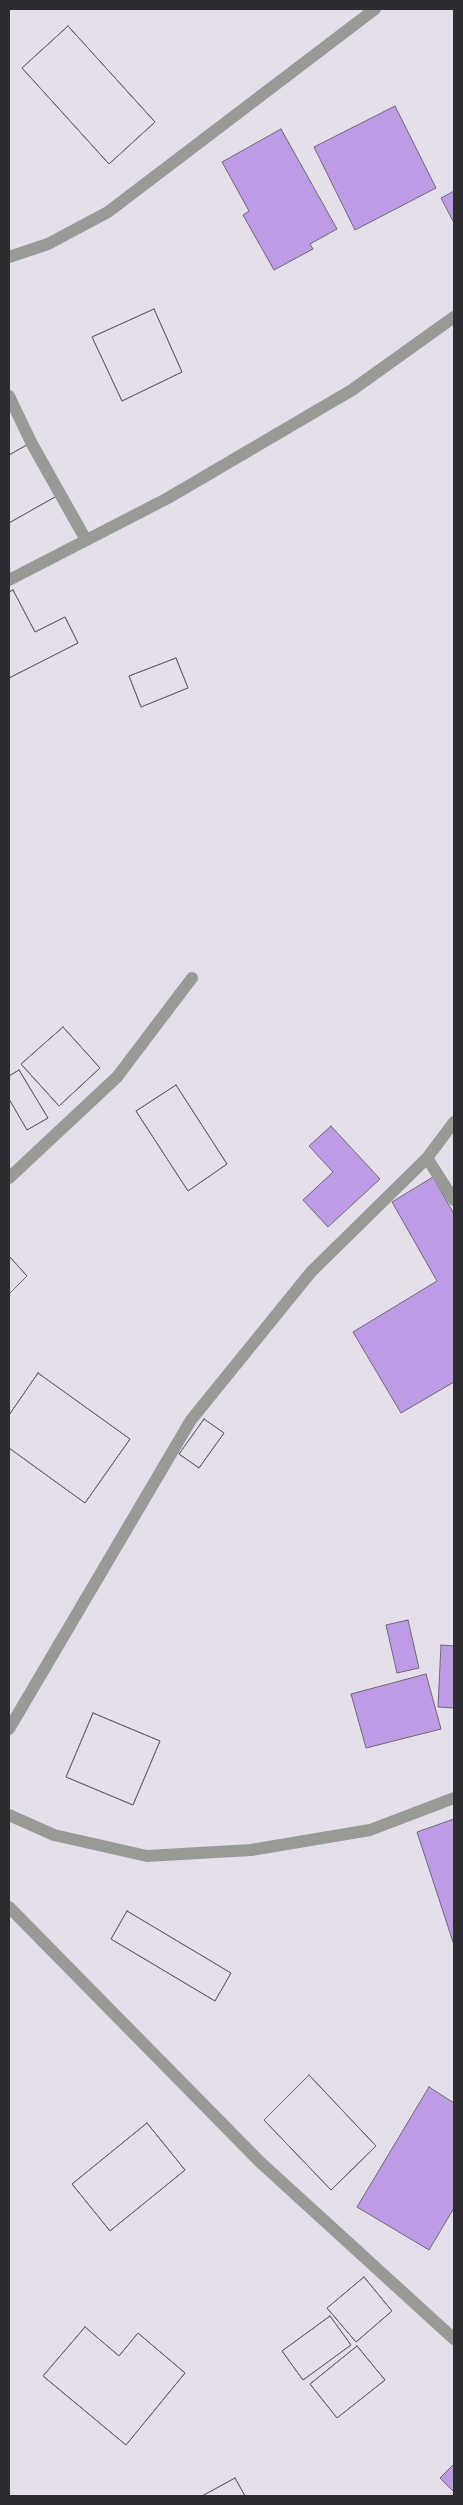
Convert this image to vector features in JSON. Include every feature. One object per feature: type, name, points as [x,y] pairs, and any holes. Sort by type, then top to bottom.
[{"type":"street","points":[[9,257],[48,244],[108,212],[375,9]]},
{"type":"street","points":[[9,580],[168,498],[352,390],[454,317]]},
{"type":"street","points":[[9,396],[32,444],[86,540]]},
{"type":"street","points":[[9,1178],[117,1077],[192,978]]},
{"type":"street","points":[[9,1729],[191,1420],[311,1272],[427,1158],[454,1122]]},
{"type":"street","points":[[427,1158],[454,1200]]},
{"type":"street","points":[[9,1815],[54,1835],[146,1856],[251,1850],[370,1830],[454,1798]]},
{"type":"street","points":[[9,1907],[260,2162],[454,2340]]},
{"type":"building","points":[[68,26],[155,122],[109,164],[22,68]]},
{"type":"building","points":[[68,26],[155,122],[109,164],[22,68]]},
{"type":"building","points":[[395,106],[436,188],[355,230],[314,147]]},
{"type":"building","points":[[281,129],[337,229],[310,244],[313,249],[274,270],[243,215],[249,211],[222,162]]},
{"type":"building","points":[[454,191],[454,223],[441,198]]},
{"type":"building","points":[[154,309],[182,372],[122,401],[92,337]]},
{"type":"building","points":[[154,309],[182,372],[122,401],[92,337]]},
{"type":"building","points":[[32,442],[62,493],[9,523],[9,455]]},
{"type":"building","points":[[32,442],[62,493],[9,523],[9,455]]},
{"type":"building","points":[[13,590],[35,632],[65,617],[78,643],[9,678],[9,592]]},
{"type":"building","points":[[13,590],[35,632],[65,617],[78,643],[9,678],[9,592]]},
{"type":"building","points":[[176,658],[188,688],[141,707],[129,676]]},
{"type":"building","points":[[176,658],[188,688],[141,707],[129,676]]},
{"type":"building","points":[[63,1027],[100,1068],[59,1106],[21,1064]]},
{"type":"building","points":[[63,1027],[100,1068],[59,1106],[21,1064]]},
{"type":"building","points":[[19,1070],[48,1118],[27,1130],[9,1099],[9,1076]]},
{"type":"building","points":[[19,1070],[48,1118],[27,1130],[9,1099],[9,1076]]},
{"type":"building","points":[[176,1085],[227,1164],[188,1191],[136,1111]]},
{"type":"building","points":[[176,1085],[227,1164],[188,1191],[136,1111]]},
{"type":"building","points":[[331,1126],[380,1179],[328,1227],[303,1200],[333,1172],[309,1146]]},
{"type":"building","points":[[433,1177],[454,1214],[454,1382],[401,1413],[353,1332],[437,1281],[392,1202]]},
{"type":"building","points":[[9,1256],[27,1276],[9,1294]]},
{"type":"building","points":[[9,1256],[27,1276],[9,1294]]},
{"type":"building","points":[[38,1373],[130,1439],[85,1503],[9,1448],[9,1415]]},
{"type":"building","points":[[38,1373],[130,1439],[85,1503],[9,1448],[9,1415]]},
{"type":"building","points":[[204,1419],[224,1433],[199,1468],[179,1454]]},
{"type":"building","points":[[204,1419],[224,1433],[199,1468],[179,1454]]},
{"type":"building","points":[[408,1620],[419,1668],[397,1673],[386,1625]]},
{"type":"building","points":[[441,1645],[454,1646],[454,1708],[438,1707]]},
{"type":"building","points":[[426,1674],[441,1729],[366,1748],[351,1694]]},
{"type":"building","points":[[93,1713],[160,1741],[133,1805],[66,1777]]},
{"type":"building","points":[[93,1713],[160,1741],[133,1805],[66,1777]]},
{"type":"building","points":[[454,1819],[454,1945],[417,1832]]},
{"type":"building","points":[[127,1911],[231,1973],[215,2001],[111,1939]]},
{"type":"building","points":[[127,1911],[231,1973],[215,2001],[111,1939]]},
{"type":"building","points":[[309,2075],[376,2146],[331,2190],[264,2120]]},
{"type":"building","points":[[309,2075],[376,2146],[331,2190],[264,2120]]},
{"type":"building","points":[[429,2087],[454,2103],[454,2208],[429,2250],[357,2207]]},
{"type":"building","points":[[147,2123],[185,2170],[110,2231],[72,2184]]},
{"type":"building","points":[[147,2123],[185,2170],[110,2231],[72,2184]]},
{"type":"building","points":[[364,2277],[392,2311],[356,2342],[327,2308]]},
{"type":"building","points":[[364,2277],[392,2311],[356,2342],[327,2308]]},
{"type":"building","points":[[330,2316],[351,2345],[303,2380],[282,2351]]},
{"type":"building","points":[[330,2316],[351,2345],[303,2380],[282,2351]]},
{"type":"building","points":[[85,2327],[119,2356],[138,2333],[185,2373],[126,2445],[43,2376]]},
{"type":"building","points":[[85,2327],[119,2356],[138,2333],[185,2373],[126,2445],[43,2376]]},
{"type":"building","points":[[357,2346],[385,2380],[337,2418],[310,2384]]},
{"type":"building","points":[[357,2346],[385,2380],[337,2418],[310,2384]]},
{"type":"building","points":[[454,2464],[454,2492],[440,2478]]},
{"type":"building","points":[[235,2478],[245,2496],[202,2496]]},
{"type":"building","points":[[235,2478],[245,2496],[202,2496]]}]
